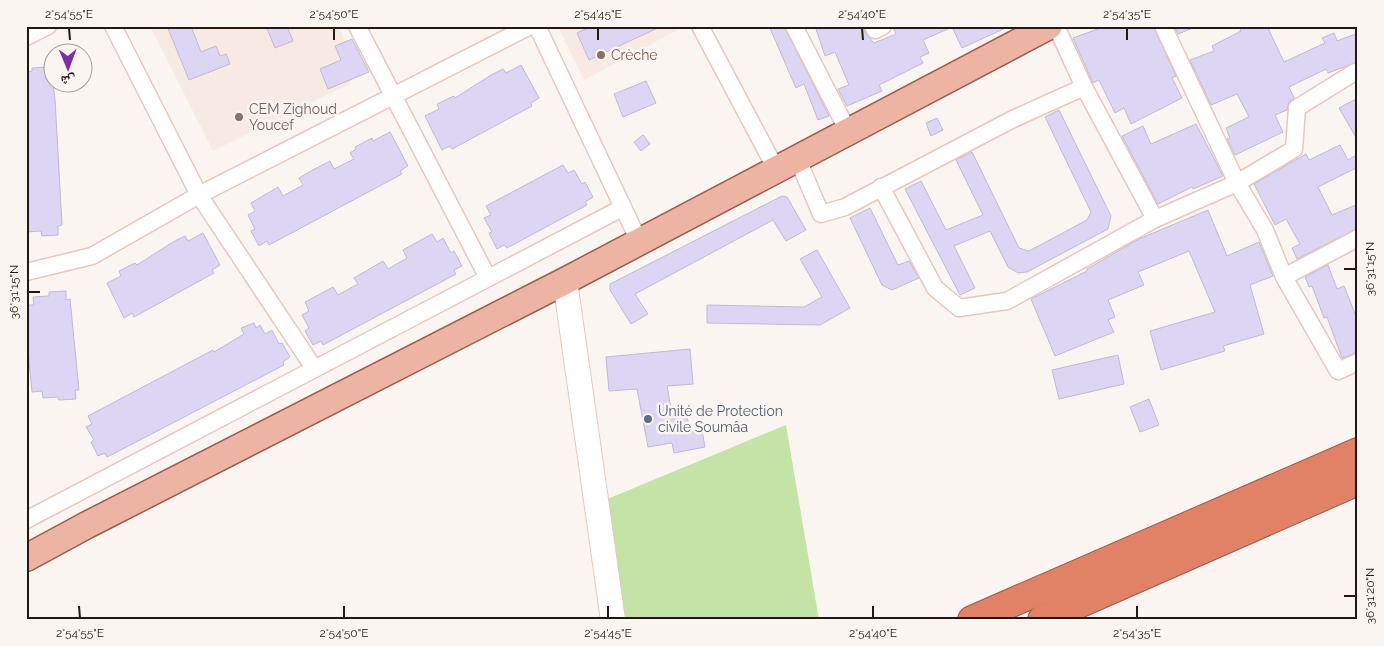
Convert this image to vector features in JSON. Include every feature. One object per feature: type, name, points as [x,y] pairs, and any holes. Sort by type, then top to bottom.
[{"type":"highway","points":[[972,620],[1358,452]]},
{"type":"highway","points":[[1042,620],[1358,481]]},
{"type":"main road","points":[[26,558],[86,525],[788,166],[1049,26]]},
{"type":"main road","points":[[565,281],[613,620]]},
{"type":"street","points":[[26,36],[48,26]]},
{"type":"street","points":[[114,26],[199,195],[314,368]]},
{"type":"street","points":[[358,26],[488,278]]},
{"type":"street","points":[[26,272],[92,256],[199,195],[393,94],[530,26]]},
{"type":"street","points":[[536,26],[639,241]]},
{"type":"street","points":[[700,26],[788,166],[821,214],[845,207],[1013,119],[1084,88]]},
{"type":"street","points":[[794,26],[849,133]]},
{"type":"street","points":[[873,26],[876,30],[883,26]]},
{"type":"street","points":[[1056,26],[1084,88],[1155,219]]},
{"type":"street","points":[[1163,26],[1237,183],[1265,230],[1284,277],[1338,371],[1358,362]]},
{"type":"street","points":[[881,187],[935,288],[959,308],[1007,301],[1155,219],[1237,183],[1294,149],[1298,108],[1356,72]]},
{"type":"street","points":[[26,520],[622,208]]},
{"type":"street","points":[[1284,277],[1358,238]]},
{"type":"shaded area","name":"CEM Zighoud Youcef","points":[[150,26],[338,26],[357,63],[349,84],[213,151]]},
{"type":"shaded area","name":"Crèche","points":[[564,26],[683,27],[584,80],[559,29]]},
{"type":"green space","points":[[786,425],[819,620],[621,620],[605,500]]},
{"type":"building","points":[[167,26],[191,26],[201,52],[216,46],[220,56],[226,54],[230,64],[189,80]]},
{"type":"building","points":[[266,26],[287,26],[293,41],[275,48]]},
{"type":"building","points":[[592,26],[662,26],[589,60],[577,33]]},
{"type":"building","points":[[769,26],[784,26],[829,116],[818,120],[804,84],[796,88]]},
{"type":"building","points":[[815,26],[863,26],[866,34],[874,43],[896,34],[893,26],[1010,26],[962,48],[952,27],[923,40],[929,53],[920,57],[923,63],[879,85],[882,91],[847,106],[838,89],[849,85],[835,52],[825,56]]},
{"type":"building","points":[[1106,26],[1153,26],[1176,76],[1172,78],[1182,98],[1131,124],[1124,108],[1115,113],[1099,80],[1093,83],[1073,38]]},
{"type":"building","points":[[1174,26],[1193,26],[1193,28],[1178,34]]},
{"type":"building","points":[[1239,26],[1267,26],[1284,62],[1325,43],[1322,38],[1334,33],[1337,41],[1358,33],[1358,62],[1328,73],[1326,69],[1289,87],[1294,98],[1289,102],[1287,110],[1275,115],[1283,132],[1235,155],[1227,139],[1230,138],[1226,128],[1249,117],[1237,94],[1211,105],[1190,60],[1214,51],[1212,46],[1241,31]]},
{"type":"building","points":[[352,39],[369,72],[328,89],[320,69],[341,60],[335,46]]},
{"type":"building","points":[[521,65],[539,98],[531,103],[532,106],[452,149],[450,146],[442,150],[425,116],[439,109],[437,104],[454,96],[455,98],[491,75],[503,69],[506,73]]},
{"type":"building","points":[[42,67],[42,92],[54,92],[62,225],[58,226],[58,235],[42,236],[41,231],[26,232],[26,72],[32,71],[32,68]]},
{"type":"building","points":[[646,81],[656,103],[623,117],[614,94]]},
{"type":"building","points":[[1358,98],[1358,141],[1339,108]]},
{"type":"building","points":[[1059,110],[1111,216],[1108,229],[1027,272],[1018,273],[1008,267],[990,231],[954,246],[975,288],[960,295],[905,189],[921,181],[946,230],[983,215],[956,160],[972,152],[1019,248],[1029,251],[1087,220],[1091,212],[1045,117]]},
{"type":"building","points":[[937,118],[943,130],[931,136],[926,123]]},
{"type":"building","points":[[1196,124],[1223,176],[1193,189],[1192,187],[1158,204],[1122,136],[1143,126],[1151,144]]},
{"type":"building","points":[[390,132],[408,166],[400,171],[402,174],[269,245],[267,241],[259,246],[251,231],[255,229],[248,215],[255,211],[251,203],[278,187],[283,196],[303,185],[299,178],[330,161],[334,169],[354,159],[350,153],[356,149],[355,147],[372,138],[373,141]]},
{"type":"building","points":[[643,135],[650,144],[641,151],[634,142]]},
{"type":"building","points":[[1340,145],[1348,160],[1358,154],[1358,167],[1318,187],[1332,215],[1358,204],[1358,228],[1297,259],[1292,248],[1300,244],[1286,219],[1275,225],[1254,184],[1306,154],[1309,160]]},
{"type":"building","points":[[563,165],[568,173],[574,170],[582,184],[585,182],[593,197],[585,202],[587,205],[507,248],[504,245],[497,249],[489,233],[492,232],[484,218],[491,215],[486,206]]},
{"type":"building","points":[[782,196],[787,197],[806,230],[786,241],[773,220],[635,294],[648,314],[631,324],[610,290],[610,284]]},
{"type":"building","points":[[870,208],[898,265],[909,261],[919,278],[892,290],[882,285],[850,218]]},
{"type":"building","points":[[1208,210],[1227,256],[1259,242],[1273,276],[1250,285],[1264,334],[1223,346],[1225,351],[1161,370],[1150,331],[1215,312],[1189,251],[1138,272],[1144,285],[1108,300],[1115,317],[1108,320],[1114,332],[1055,356],[1031,299],[1087,271],[1087,269],[1139,239]]},
{"type":"building","points":[[203,233],[220,265],[212,270],[214,273],[134,317],[132,313],[124,318],[107,283],[121,276],[119,271],[135,263],[137,265],[173,242],[185,236],[188,241]]},
{"type":"building","points":[[432,234],[437,242],[443,238],[451,253],[454,251],[462,266],[454,270],[456,274],[323,345],[321,341],[313,345],[305,331],[309,328],[302,315],[309,311],[305,302],[333,287],[338,295],[358,284],[354,278],[383,261],[388,269],[407,258],[403,250]]},
{"type":"building","points":[[817,250],[850,308],[820,325],[707,323],[707,305],[804,307],[822,297],[800,259]]},
{"type":"building","points":[[1328,265],[1337,289],[1344,286],[1358,321],[1358,352],[1342,358],[1327,317],[1324,318],[1312,286],[1309,287],[1305,277]]},
{"type":"building","points":[[66,291],[66,300],[70,299],[79,390],[75,390],[76,399],[59,400],[58,397],[43,398],[42,391],[32,392],[26,330],[26,305],[34,305],[33,297],[49,296],[49,292]]},
{"type":"building","points":[[254,323],[256,328],[260,325],[265,334],[272,330],[279,344],[282,343],[290,357],[283,362],[284,365],[107,457],[105,453],[98,456],[91,442],[94,440],[86,427],[92,424],[88,416],[213,350],[214,352],[244,334],[241,328]]},
{"type":"building","points":[[690,349],[693,384],[667,386],[673,419],[687,416],[690,432],[702,430],[705,447],[674,453],[672,443],[648,447],[637,389],[609,391],[606,357]]},
{"type":"building","points":[[1118,355],[1124,384],[1059,399],[1052,370]]},
{"type":"building","points":[[1149,399],[1159,425],[1140,432],[1130,407]]},
{"type":"place","name":"Crèche","points":[[601,55]]},
{"type":"place","name":"CEM Zighoud Youcef","points":[[239,117]]},
{"type":"place","name":"Unité de Protection civile Soumâa","points":[[648,419]]}]
